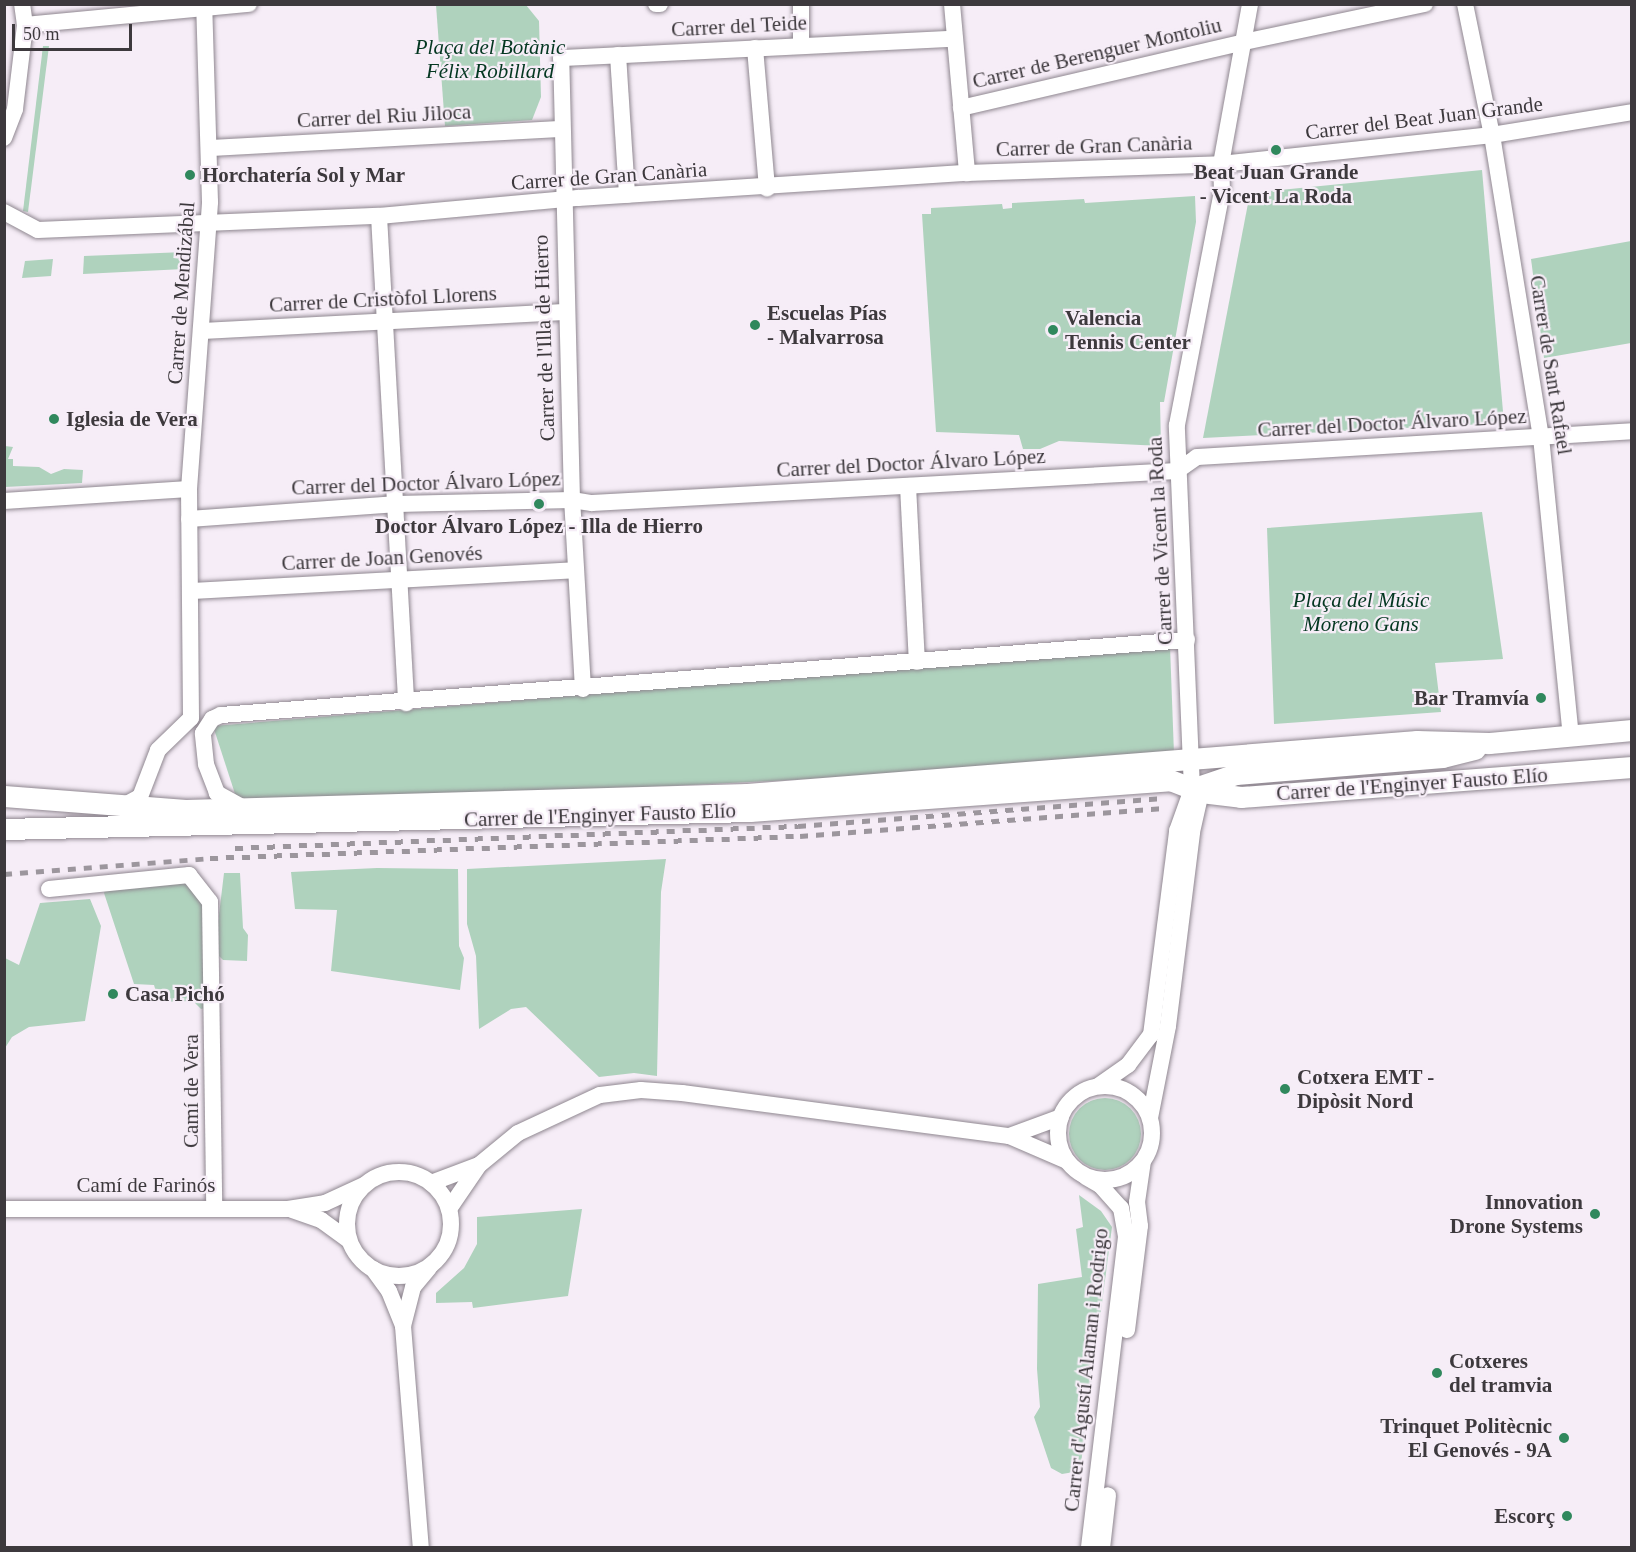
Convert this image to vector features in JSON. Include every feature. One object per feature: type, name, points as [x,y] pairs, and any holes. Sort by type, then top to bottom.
[{"type":"main road","name":"Carrer de l'Enginyer Fausto Elío","points":[[4,796],[121,807],[252,809],[747,794],[1417,741],[1489,743],[1632,730]]},
{"type":"main road","name":"Carrer de l'Enginyer Fausto Elío","points":[[1197,791],[1236,774],[1442,757],[1489,743]]},
{"type":"main road","name":"Carrer de l'Enginyer Fausto Elío","points":[[4,829],[750,811],[1170,780],[1197,791],[1241,798],[1632,767]]},
{"type":"street","points":[[5,135],[15,110],[25,25],[22,4]]},
{"type":"street","points":[[25,25],[249,4]]},
{"type":"street","points":[[801,4],[801,45]]},
{"type":"street","points":[[952,4],[966,173]]},
{"type":"street","name":"Carrer de Vicent la Roda","points":[[1194,758],[1177,471],[1177,425],[1222,191],[1221,164],[1250,4]]},
{"type":"street","name":"Carrer de Berenguer Montoliu","points":[[961,108],[1244,42],[1425,4]]},
{"type":"street","name":"Carrer de Sant Rafael","points":[[1465,4],[1492,135],[1541,437],[1571,735]]},
{"type":"street","name":"Carrer de Mendizábal","points":[[121,807],[140,797],[158,750],[187,725],[194,692],[189,489],[201,331],[210,148],[204,7]]},
{"type":"street","name":"Carrer del Teide","points":[[561,58],[955,39]]},
{"type":"street","points":[[754,48],[767,188]]},
{"type":"street","points":[[618,54],[627,195]]},
{"type":"street","name":"Carrer de l'Illa de Hierro","points":[[561,58],[560,129],[572,500],[583,688]]},
{"type":"street","name":"Carrer del Beat Juan Grande","points":[[1221,164],[1492,135],[1632,112]]},
{"type":"street","name":"Carrer del Riu Jiloca","points":[[210,148],[560,129]]},
{"type":"street","name":"Carrer de Gran Canària","points":[[4,212],[38,230],[379,216],[627,195],[767,188],[966,173],[1221,164]]},
{"type":"street","points":[[379,216],[397,504],[406,703]]},
{"type":"street","name":"Carrer de Cristòfol Llorens","points":[[201,331],[566,312]]},
{"type":"street","name":"Carrer del Doctor Álvaro López","points":[[189,519],[397,504],[572,500],[592,503],[1177,471],[1197,457],[1632,431]]},
{"type":"street","points":[[908,486],[917,662]]},
{"type":"street","points":[[4,501],[189,489]]},
{"type":"street","name":"Carrer de Joan Genovés","points":[[191,591],[575,570]]},
{"type":"street","points":[[194,692],[204,709],[221,715],[406,703],[1187,640]]},
{"type":"street","name":"Carrer de l'Enginyer Fausto Elío","points":[[221,715],[212,719],[203,733],[212,782],[225,801],[252,809]]},
{"type":"street","points":[[403,1326],[413,1287],[435,1262],[449,1238],[449,1209],[479,1165],[518,1133],[564,1109],[600,1095],[641,1090],[1009,1136],[1067,1161],[1086,1177],[1111,1181],[1124,1177],[1143,1161],[1152,1140],[1150,1118],[1168,1026],[1197,791],[1194,758]]},
{"type":"street","points":[[1067,1161],[1058,1140],[1061,1117],[1075,1096],[1098,1086],[1128,1065],[1151,1035],[1177,831],[1197,791]]},
{"type":"street","name":"Camí de Vera","points":[[49,889],[189,875],[210,902],[213,918],[214,1207]]},
{"type":"street","points":[[1098,1086],[1111,1086],[1135,1096],[1150,1118]]},
{"type":"street","points":[[1009,1136],[1061,1117]]},
{"type":"street","name":"Carrer d'Agustí Alaman i Rodrigo","points":[[1102,1548],[1140,1226],[1137,1202],[1143,1161]]},
{"type":"street","points":[[431,1183],[479,1165]]},
{"type":"street","points":[[421,1548],[403,1326],[389,1291],[373,1269],[362,1261],[349,1240],[348,1210],[364,1185],[390,1172],[419,1175],[431,1183],[449,1209]]},
{"type":"street","name":"Carrer d'Agustí Alaman i Rodrigo","points":[[1086,1177],[1100,1185],[1121,1208],[1126,1237],[1089,1548]]},
{"type":"street","name":"Camí de Farinós","points":[[4,1209],[214,1207],[288,1209],[324,1203],[364,1185]]},
{"type":"street","name":"Camí de Farinós","points":[[288,1209],[321,1220],[349,1240]]},
{"type":"street","points":[[373,1269],[405,1276],[435,1262]]},
{"type":"green space","name":"Plaça del Botànic Félix Robillard","points":[[436,5],[526,5],[539,21],[541,97],[532,120],[445,126]]},
{"type":"green space","points":[[43,46],[49,46],[28,212],[23,211]]},
{"type":"green space","points":[[1482,170],[1504,423],[1203,438],[1250,193]]},
{"type":"green space","name":"Valencia Tennis Center","points":[[1195,196],[1196,222],[1164,402],[1160,402],[1161,446],[1059,441],[1040,449],[1023,449],[1019,435],[936,432],[922,214],[931,214],[931,208],[1002,204],[1003,209],[1012,208],[1012,203],[1084,199],[1085,203]]},
{"type":"green space","points":[[1631,241],[1631,343],[1544,358],[1531,259]]},
{"type":"green space","points":[[185,252],[184,269],[83,274],[84,256]]},
{"type":"green space","points":[[53,259],[51,276],[22,278],[25,261]]},
{"type":"green space","points":[[5,446],[13,447],[8,459],[13,459],[13,466],[39,467],[51,474],[64,469],[83,470],[82,483],[5,487]]},
{"type":"green space","name":"Plaça del Músic Moreno Gans","points":[[1482,512],[1503,659],[1435,663],[1441,712],[1274,724],[1267,528]]},
{"type":"green space","points":[[1170,646],[1174,754],[948,772],[611,789],[237,800],[213,726]]},
{"type":"green space","points":[[666,859],[661,892],[657,1076],[634,1073],[599,1077],[526,1007],[511,1009],[479,1029],[476,956],[467,924],[467,869]]},
{"type":"green space","points":[[377,868],[458,869],[459,946],[464,958],[460,990],[331,971],[337,910],[295,909],[291,872]]},
{"type":"green space","points":[[224,873],[240,873],[243,928],[248,935],[247,961],[223,960],[219,956],[218,923]]},
{"type":"green space","points":[[186,882],[198,894],[205,910],[205,1008],[201,1009],[193,1001],[159,1002],[154,985],[134,984],[104,893],[105,890]]},
{"type":"green space","points":[[90,899],[101,926],[85,1021],[29,1027],[12,1037],[5,1048],[5,958],[19,965],[40,903]]},
{"type":"green space","points":[[1105,1098],[1125,1104],[1135,1114],[1141,1134],[1135,1154],[1125,1164],[1105,1170],[1085,1164],[1075,1154],[1069,1134],[1075,1114],[1085,1104]]},
{"type":"green space","points":[[1079,1195],[1101,1211],[1112,1227],[1080,1471],[1062,1474],[1051,1468],[1034,1417],[1040,1407],[1037,1369],[1038,1284],[1082,1277],[1076,1229],[1083,1227]]},
{"type":"green space","points":[[582,1209],[568,1296],[473,1308],[472,1302],[436,1303],[436,1293],[464,1268],[477,1244],[477,1217]]},
{"type":"railway","points":[[235,848],[798,826],[1163,798]]},
{"type":"railway","points":[[4,874],[210,858],[800,836],[1164,808]]},
{"type":"place","name":"Beat Juan Grande - Vicent La Roda","points":[[1276,150]]},
{"type":"place","name":"Horchatería Sol y Mar","points":[[190,175]]},
{"type":"place","name":"Escuelas Pías - Malvarrosa","points":[[755,325]]},
{"type":"place","name":"Valencia Tennis Center","points":[[1053,330]]},
{"type":"place","name":"Iglesia de Vera","points":[[54,419]]},
{"type":"place","name":"Doctor Álvaro López - Illa de Hierro","points":[[539,504]]},
{"type":"place","name":"Bar Tramvía","points":[[1541,698]]},
{"type":"place","name":"Casa Pichó","points":[[113,994]]},
{"type":"place","name":"Cotxera EMT - Dipòsit Nord","points":[[1285,1089]]},
{"type":"place","name":"Innovation Drone Systems","points":[[1595,1214]]},
{"type":"place","name":"Cotxeres del tramvia","points":[[1437,1373]]},
{"type":"place","name":"Trinquet Politècnic El Genovés - 9A","points":[[1564,1438]]},
{"type":"place","name":"Escorç","points":[[1567,1516]]}]
